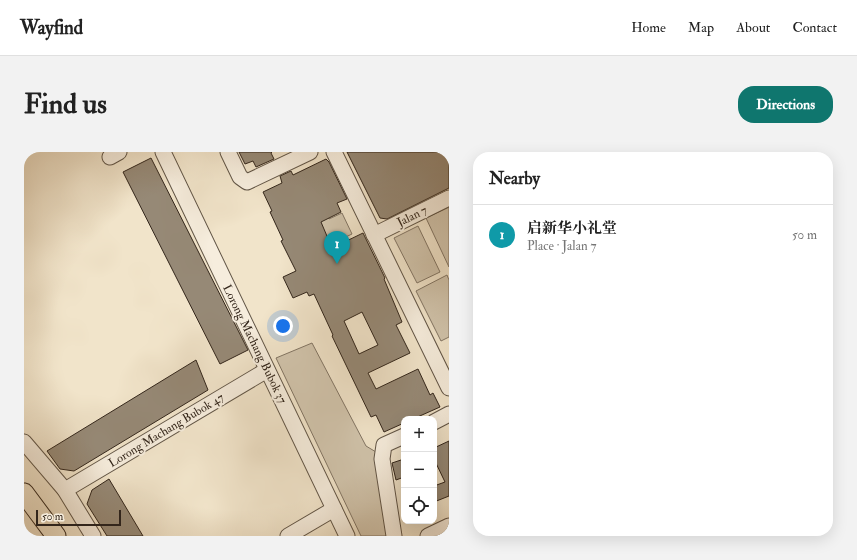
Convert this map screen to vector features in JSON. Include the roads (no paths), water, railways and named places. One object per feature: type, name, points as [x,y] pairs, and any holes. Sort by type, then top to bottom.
[{"type":"main road","points":[[24,493],[56,536]]},
{"type":"street","name":"Lorong Machang Bubok 37","points":[[163,152],[347,536]]},
{"type":"street","points":[[228,152],[240,177],[247,182],[310,152]]},
{"type":"street","points":[[334,152],[449,388]]},
{"type":"street","name":"Jalan 7","points":[[374,235],[449,198]]},
{"type":"street","name":"Lorong Machang Bubok 47","points":[[65,490],[267,370]]},
{"type":"street","points":[[437,420],[449,414]]},
{"type":"street","points":[[394,536],[382,459],[384,445],[401,437]]},
{"type":"street","points":[[24,442],[65,490],[93,536]]},
{"type":"street","points":[[288,536],[334,509]]},
{"type":"street","points":[[428,536],[449,526]]},
{"type":"place","name":"启新华小礼堂","points":[[337,264]]}]
